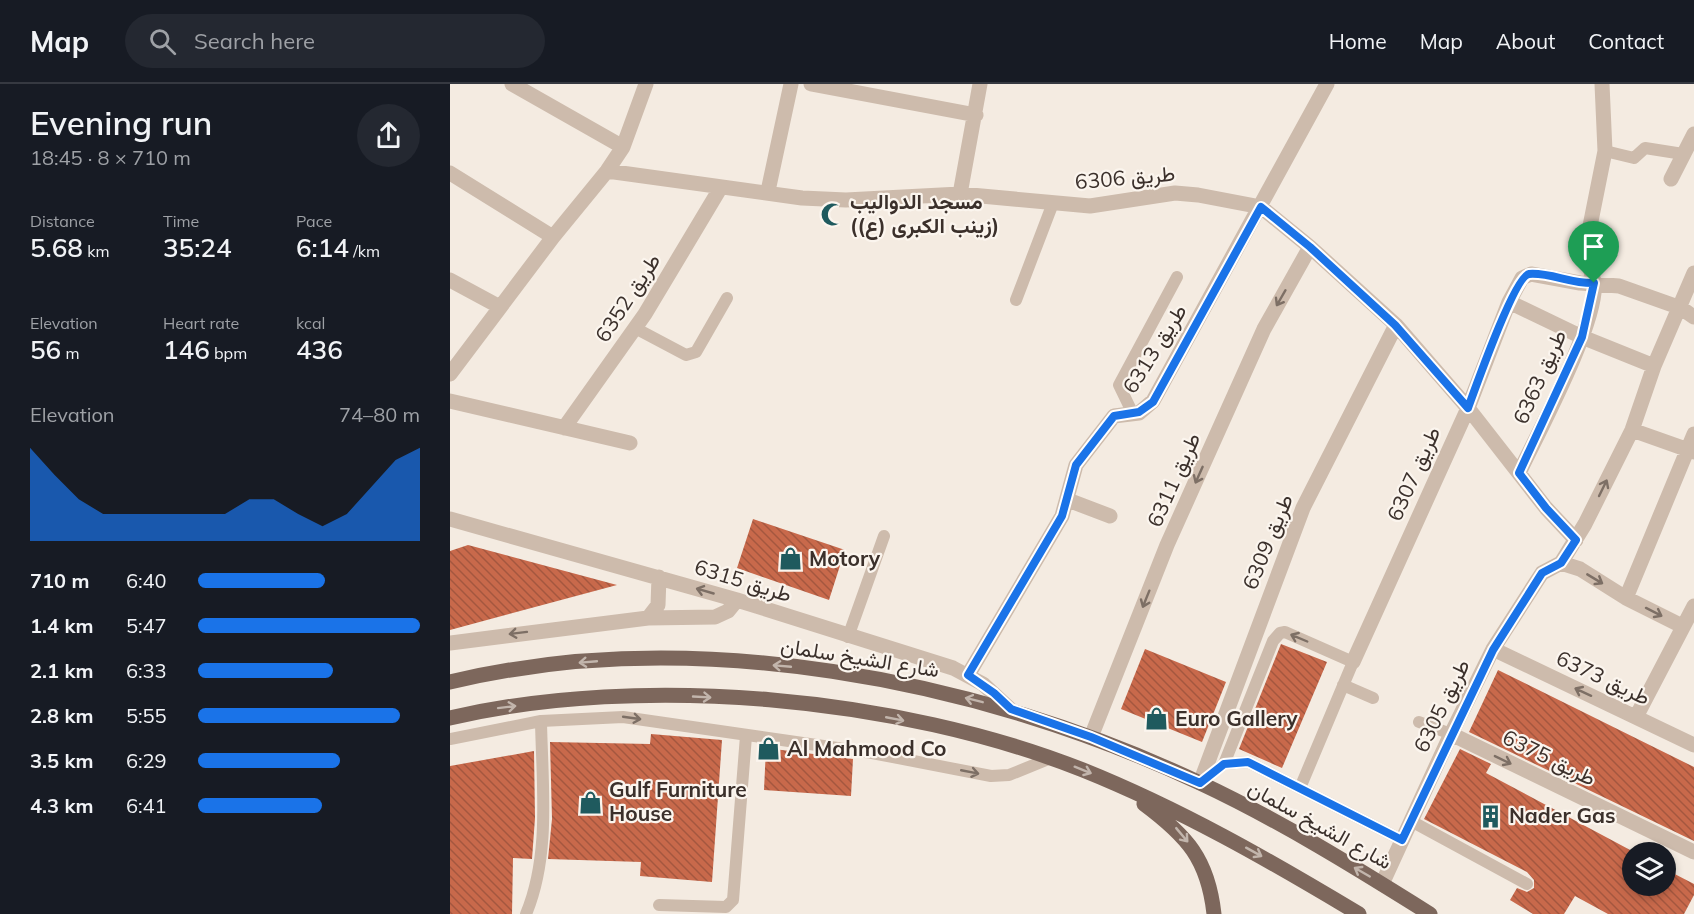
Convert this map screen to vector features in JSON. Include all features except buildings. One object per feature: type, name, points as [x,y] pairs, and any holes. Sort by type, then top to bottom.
[{"type":"main road","name":"شارع الشيخ سلمان","points":[[450,682],[476,676],[591,662],[695,659],[789,667],[864,677],[1011,709],[1091,737],[1200,783],[1291,831],[1430,914]]},
{"type":"main road","points":[[450,718],[480,711],[585,698],[709,697],[852,710],[961,733],[1051,758],[1120,786],[1203,824],[1359,914]]},
{"type":"main road","points":[[1120,786],[1175,827],[1195,850],[1206,870],[1212,911]]},
{"type":"street","points":[[512,84],[623,147]]},
{"type":"street","points":[[450,374],[553,237],[607,171],[623,147],[646,84]]},
{"type":"street","points":[[768,191],[790,84]]},
{"type":"street","points":[[811,84],[976,115]]},
{"type":"street","points":[[960,194],[980,84]]},
{"type":"street","name":"طريق 6313","points":[[968,675],[1062,516],[1076,465],[1111,419],[1118,414],[1133,414],[1144,410],[1153,402],[1327,84]]},
{"type":"street","name":"طريق 6363","points":[[1519,473],[1582,337],[1594,283],[1587,266],[1585,251],[1605,152],[1602,84]]},
{"type":"street","points":[[1671,179],[1694,134]]},
{"type":"street","name":"طريق 6306","points":[[607,171],[721,187],[768,191],[802,198],[846,200],[960,194],[1090,206],[1175,194],[1198,195],[1261,207],[1310,247],[1395,325],[1468,408],[1546,508],[1576,540]]},
{"type":"street","points":[[450,173],[553,237]]},
{"type":"street","name":"طريق 6352","points":[[564,428],[636,328],[721,187]]},
{"type":"street","name":"طريق 6311","points":[[1091,737],[1167,545],[1264,329],[1310,247]]},
{"type":"street","points":[[1682,626],[1626,598],[1580,570],[1561,563],[1576,540],[1632,430],[1654,366],[1681,308],[1694,273]]},
{"type":"street","name":"طريق 6307","points":[[1353,662],[1468,408],[1509,302],[1526,275],[1580,284],[1594,283]]},
{"type":"street","points":[[450,280],[500,307]]},
{"type":"street","points":[[1594,283],[1618,286],[1681,308],[1694,317]]},
{"type":"street","points":[[1509,302],[1582,337],[1654,366]]},
{"type":"street","name":"طريق 6309","points":[[1200,783],[1303,508],[1395,325]]},
{"type":"street","points":[[450,401],[630,443]]},
{"type":"street","points":[[1632,430],[1691,451]]},
{"type":"street","points":[[1626,598],[1691,451],[1694,434]]},
{"type":"street","points":[[1068,500],[1110,516]]},
{"type":"street","name":"طريق 6315","points":[[450,519],[737,600],[848,638],[968,675],[994,693],[1011,709]]},
{"type":"street","name":"طريق 6305","points":[[1382,884],[1451,734],[1493,650],[1542,573],[1561,563]]},
{"type":"street","points":[[648,618],[658,605],[659,578]]},
{"type":"street","points":[[450,644],[648,618],[715,617],[728,611],[737,600]]},
{"type":"street","points":[[1636,717],[1694,606]]},
{"type":"street","name":"طريق 6373","points":[[1493,650],[1694,745]]},
{"type":"street","name":"طريق 6375","points":[[1451,734],[1694,852]]},
{"type":"lane","points":[[1605,152],[1634,158],[1645,148],[1683,154]]},
{"type":"lane","points":[[1016,300],[1053,203]]},
{"type":"lane","points":[[1133,414],[1119,386],[1177,277]]},
{"type":"lane","points":[[636,328],[686,355],[696,352],[727,298]]},
{"type":"lane","points":[[848,638],[884,536]]},
{"type":"lane","points":[[1200,783],[1224,764],[1275,636],[1280,633],[1290,634],[1353,662],[1300,788]]},
{"type":"lane","points":[[1343,685],[1373,698]]},
{"type":"lane","points":[[450,739],[541,721],[623,717],[872,753],[991,776],[1009,775],[1051,758]]},
{"type":"lane","points":[[526,914],[537,879],[543,813],[541,721]]},
{"type":"lane","points":[[1419,722],[1451,734]]},
{"type":"lane","points":[[659,905],[726,907],[733,900],[746,736]]},
{"type":"lane","points":[[1224,764],[1248,762],[1402,840]]},
{"type":"lane","points":[[1411,821],[1527,884]]},
{"type":"place","name":"مسجد الدواليب (زينب الكبرى (ع))","points":[[832,214]]},
{"type":"place","name":"Motory","points":[[791,559]]},
{"type":"place","name":"Euro Gallery","points":[[1157,719]]},
{"type":"place","name":"Al Mahmood Co","points":[[769,749]]},
{"type":"place","name":"Gulf Furniture House","points":[[591,802]]},
{"type":"place","name":"Nader Gas","points":[[1491,816]]},
{"type":"route","points":[[1261,207],[1310,247],[1395,325],[1468,408],[1509,302],[1522,278],[1531,274],[1580,284],[1594,283],[1582,337],[1519,473],[1546,508],[1576,540],[1561,563],[1542,573],[1493,650],[1402,840],[1248,762],[1224,764],[1200,783],[1091,737],[1011,709],[983,684],[968,675],[1066,509],[1076,465],[1114,416],[1139,412],[1153,402],[1261,207]]}]
